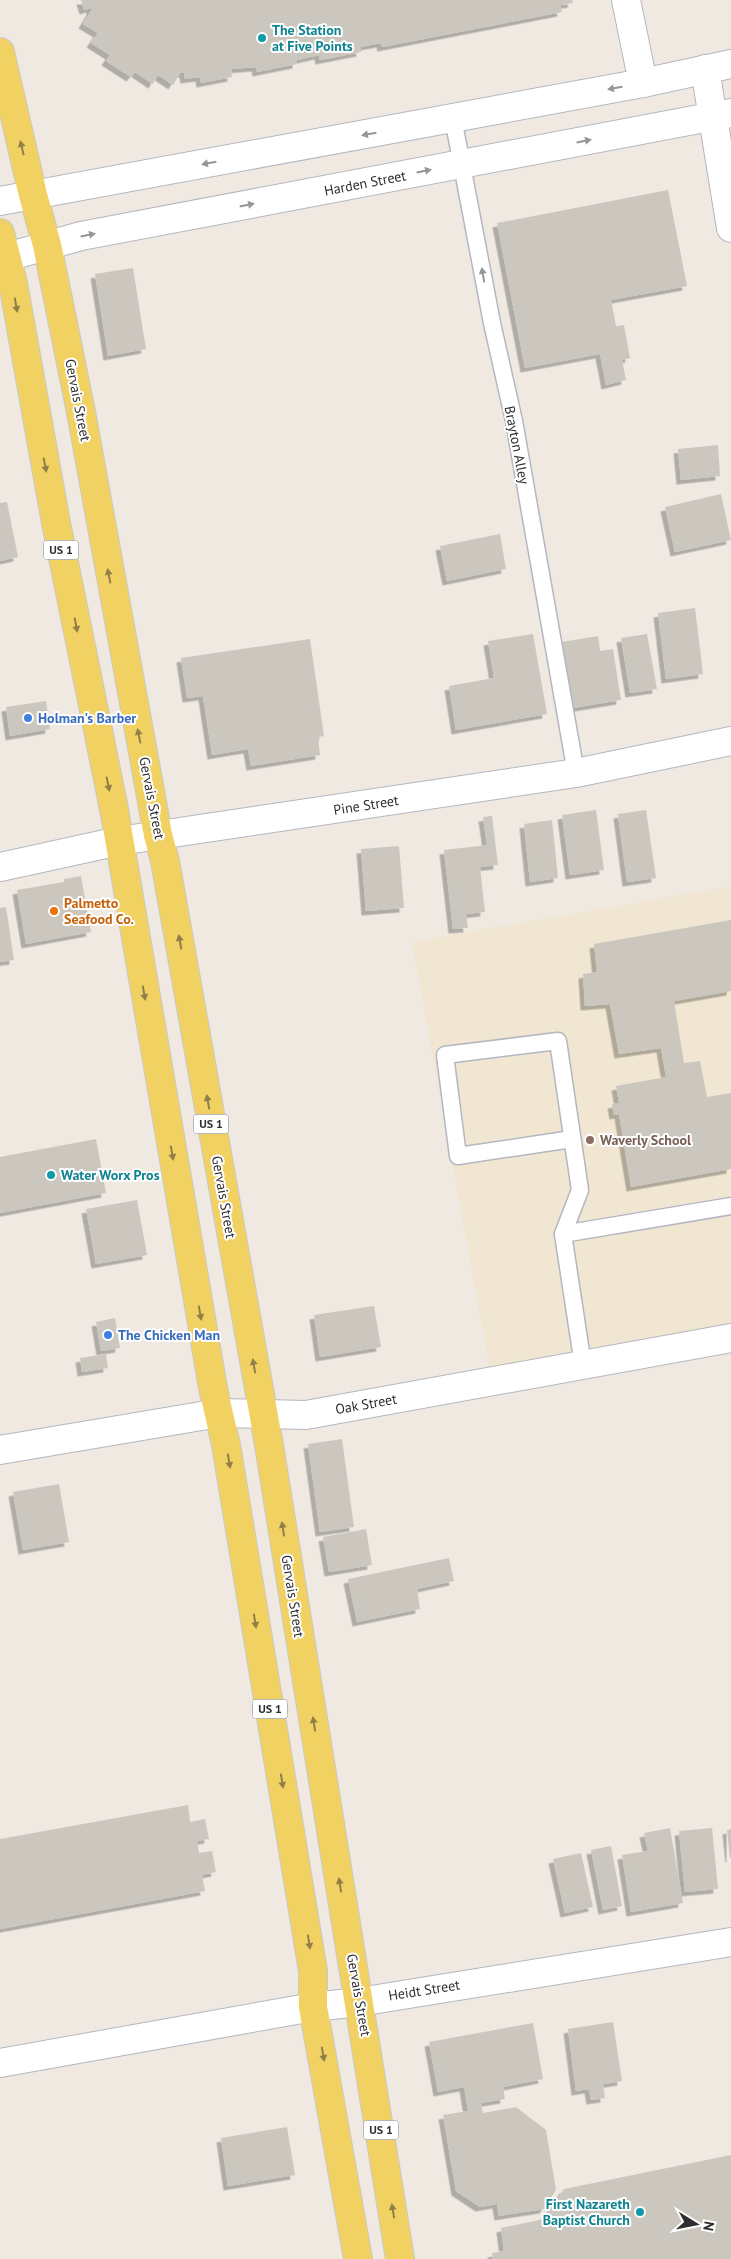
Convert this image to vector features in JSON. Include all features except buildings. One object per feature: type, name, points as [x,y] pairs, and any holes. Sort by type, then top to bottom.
[{"type":"main road","name":"Gervais Street","points":[[0,52],[32,195],[47,245],[81,412],[158,835],[165,860],[263,1414],[400,2259]]},
{"type":"main road","name":"US 1","points":[[2,250],[119,841],[219,1413],[228,1454],[312,1961],[313,2006],[358,2259]]},
{"type":"street","points":[[626,0],[643,83]]},
{"type":"street","points":[[0,201],[643,83],[718,67],[731,228]]},
{"type":"street","name":"Harden Street","points":[[2,250],[47,245],[82,236],[722,115]]},
{"type":"street","name":"Pine Street","points":[[0,867],[119,841],[576,773],[731,741]]},
{"type":"street","name":"Oak Street","points":[[0,1450],[219,1413],[306,1415],[731,1338]]},
{"type":"street","name":"Heidt Street","points":[[0,2063],[313,2006],[359,2002],[731,1942]]},
{"type":"lane","name":"Brayton Alley","points":[[453,118],[492,323],[514,421],[576,773]]},
{"type":"lane","points":[[572,1139],[458,1156],[445,1055],[558,1041],[580,1190],[564,1234],[583,1364]]},
{"type":"lane","points":[[564,1234],[731,1206]]},
{"type":"shaded area","name":"Waverly School","points":[[731,886],[731,1338],[492,1381],[412,942]]},
{"type":"place","name":"The Station at Five Points","points":[[262,38]]},
{"type":"place","name":"Holman's Barber","points":[[28,718]]},
{"type":"place","name":"Palmetto Seafood Co.","points":[[54,911]]},
{"type":"place","name":"Waverly School","points":[[590,1140]]},
{"type":"place","name":"Water Worx Pros","points":[[51,1175]]},
{"type":"place","name":"The Chicken Man","points":[[108,1335]]},
{"type":"place","name":"First Nazareth Baptist Church","points":[[640,2212]]}]
